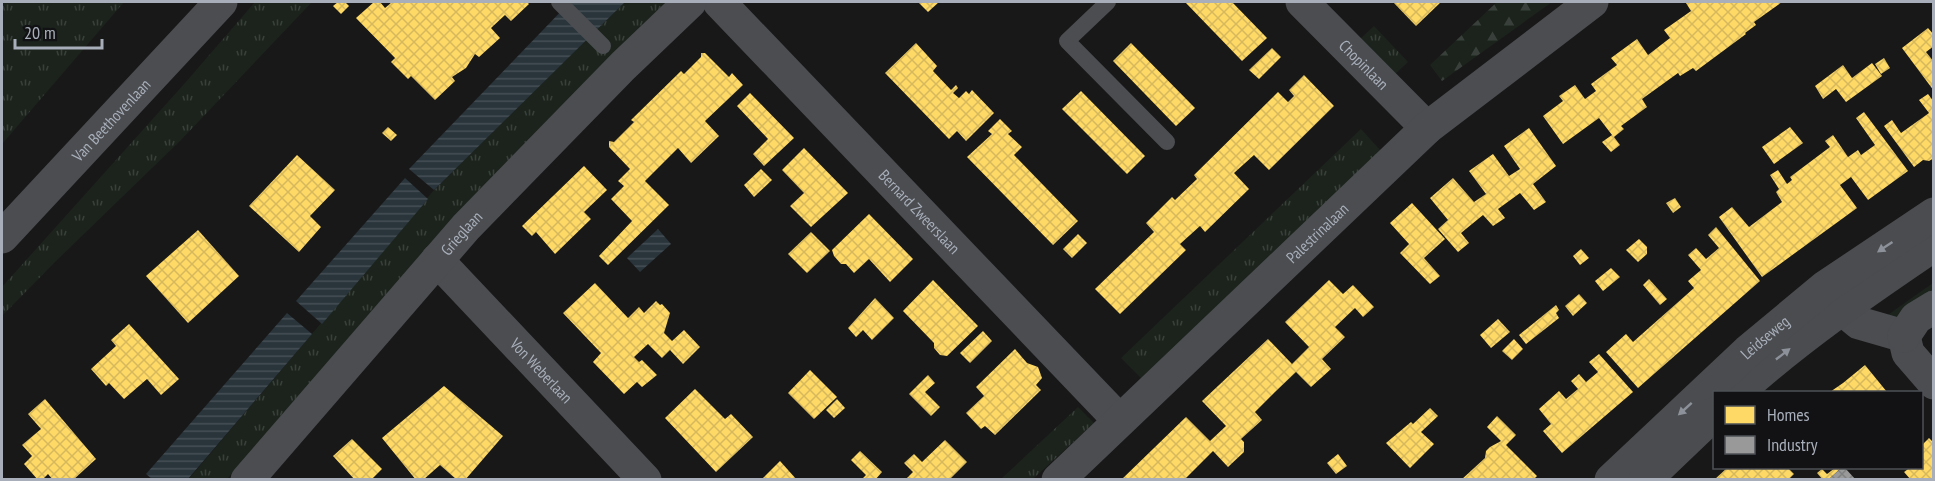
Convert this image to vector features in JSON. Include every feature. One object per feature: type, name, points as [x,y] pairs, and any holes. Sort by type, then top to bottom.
[{"type":"main road","name":"Leidseweg","points":[[1611,480],[1748,351],[1825,287],[1934,214]]},
{"type":"main road","name":"Leidseweg","points":[[1740,391],[1764,369],[1850,315],[1934,245]]},
{"type":"main road","points":[[1645,480],[1713,415]]},
{"type":"street","name":"Van Beethovenlaan","points":[[2,237],[221,2]]},
{"type":"street","name":"Grieglaan","points":[[247,480],[466,227],[614,75],[690,2]]},
{"type":"street","name":"Bernard Zweerslaan","points":[[719,2],[1119,420]]},
{"type":"street","name":"Chopinlaan","points":[[1302,2],[1427,128]]},
{"type":"street","name":"Palestrinalaan","points":[[1058,480],[1427,128],[1592,2]]},
{"type":"street","name":"Von Weberlaan","points":[[437,260],[645,480]]},
{"type":"street","points":[[1934,307],[1916,318],[1904,336],[1908,353],[1934,383]]},
{"type":"street","points":[[1850,315],[1904,336]]},
{"type":"lane","points":[[559,2],[603,46]]},
{"type":"lane","points":[[1108,2],[1067,40],[1167,141]]},
{"type":"green space","points":[[2,2],[124,2],[2,144]]},
{"type":"green space","points":[[255,2],[312,2],[181,140],[2,316],[2,287]]},
{"type":"green space","points":[[625,2],[668,2],[447,224],[227,479],[188,480],[434,190]]},
{"type":"green space","points":[[1497,2],[1552,2],[1442,81],[1430,65]]},
{"type":"green space","points":[[1374,26],[1408,62],[1393,76],[1359,40]]},
{"type":"green space","points":[[1361,129],[1381,151],[1142,379],[1121,358]]},
{"type":"green space","points":[[1933,283],[1933,294],[1899,319],[1878,322]]},
{"type":"green space","points":[[1078,407],[1094,423],[1033,479],[1000,480]]},
{"type":"shaded area","points":[[570,2],[625,2],[434,190],[409,169]]},
{"type":"shaded area","points":[[405,178],[428,199],[322,324],[296,301]]},
{"type":"shaded area","points":[[658,229],[671,244],[640,272],[627,258]]},
{"type":"shaded area","points":[[287,313],[312,334],[188,479],[152,479],[146,474]]},
{"type":"building: Homes","points":[[338,2],[345,2],[349,6],[341,14],[333,6]]},
{"type":"building: Homes","points":[[374,2],[380,2],[385,8],[392,2],[527,2],[529,4],[511,21],[505,15],[491,28],[500,38],[479,57],[475,54],[466,68],[452,77],[455,81],[435,100],[411,76],[408,79],[391,62],[395,58],[356,18]]},
{"type":"building: Homes","points":[[918,2],[939,2],[928,12]]},
{"type":"building: Homes","points":[[1185,2],[1232,2],[1267,38],[1242,61]]},
{"type":"building: Homes","points":[[1393,2],[1441,2],[1416,26]]},
{"type":"building: Homes","points":[[1782,2],[1754,22],[1756,25],[1746,34],[1696,71],[1693,68],[1680,76],[1678,73],[1642,99],[1647,107],[1621,126],[1624,129],[1614,137],[1620,145],[1611,152],[1602,142],[1612,135],[1599,118],[1563,144],[1543,116],[1563,101],[1559,96],[1575,85],[1585,99],[1596,91],[1591,84],[1617,65],[1611,58],[1637,39],[1648,55],[1670,38],[1664,30],[1691,11],[1686,3]]},
{"type":"building: Homes","points":[[1928,28],[1934,35],[1934,46],[1926,52],[1934,62],[1934,91],[1902,48]]},
{"type":"building: Homes","points":[[916,43],[937,66],[933,71],[951,90],[956,85],[958,88],[953,93],[959,98],[966,91],[969,94],[972,90],[994,113],[966,141],[957,131],[949,139],[885,73]]},
{"type":"building: Homes","points":[[1131,43],[1195,108],[1176,126],[1113,61]]},
{"type":"building: Homes","points":[[1272,48],[1281,57],[1259,79],[1249,70]]},
{"type":"building: Homes","points":[[701,53],[705,53],[729,77],[732,73],[743,85],[705,121],[719,136],[691,163],[678,148],[645,181],[669,205],[608,265],[599,256],[632,221],[611,199],[624,186],[618,181],[630,169],[609,147],[609,141],[614,142],[634,122],[631,120],[681,71],[684,74],[701,57]]},
{"type":"building: Homes","points":[[1884,58],[1890,68],[1881,74],[1875,64]]},
{"type":"building: Homes","points":[[1872,63],[1882,76],[1846,102],[1836,89],[1823,99],[1815,86],[1843,65],[1852,78]]},
{"type":"building: Homes","points":[[1304,75],[1334,106],[1269,170],[1254,155],[1234,173],[1249,189],[1205,232],[1200,226],[1180,244],[1186,250],[1120,314],[1095,289],[1154,232],[1146,223],[1172,197],[1175,200],[1197,179],[1194,175],[1278,92],[1288,102],[1294,96],[1289,90]]},
{"type":"building: Homes","points":[[1081,91],[1145,156],[1127,174],[1062,109]]},
{"type":"building: Homes","points":[[750,93],[794,138],[764,166],[753,154],[768,139],[737,106]]},
{"type":"building: Homes","points":[[1928,94],[1934,102],[1934,158],[1929,161],[1923,160],[1914,167],[1884,126],[1892,120],[1901,133],[1929,113],[1919,100]]},
{"type":"building: Homes","points":[[1864,112],[1908,171],[1868,200],[1851,177],[1840,185],[1857,208],[1762,277],[1719,217],[1732,207],[1749,227],[1782,202],[1776,192],[1779,189],[1770,175],[1778,170],[1787,184],[1792,180],[1790,177],[1830,147],[1825,141],[1833,135],[1848,157],[1858,150],[1861,155],[1875,145],[1856,118]]},
{"type":"building: Homes","points":[[1000,119],[1012,131],[1008,134],[1022,147],[1014,155],[1078,221],[1053,245],[967,157],[992,134],[988,131]]},
{"type":"building: Homes","points":[[388,127],[397,135],[391,141],[382,133]]},
{"type":"building: Homes","points":[[1790,127],[1803,143],[1774,164],[1762,147]]},
{"type":"building: Homes","points":[[1529,128],[1556,166],[1533,184],[1546,202],[1534,210],[1520,193],[1498,209],[1505,218],[1493,226],[1483,215],[1461,233],[1469,243],[1458,252],[1438,229],[1448,220],[1430,198],[1453,178],[1474,202],[1486,194],[1469,171],[1493,154],[1509,176],[1520,169],[1504,146]]},
{"type":"building: Homes","points":[[804,148],[848,193],[811,227],[790,206],[804,193],[782,170]]},
{"type":"building: Homes","points":[[297,155],[335,190],[310,216],[321,227],[299,252],[249,206]]},
{"type":"building: Homes","points":[[584,166],[607,190],[584,212],[591,219],[555,254],[536,232],[532,236],[522,226]]},
{"type":"building: Homes","points":[[761,169],[772,180],[754,197],[744,185]]},
{"type":"building: Homes","points":[[1675,198],[1681,207],[1673,213],[1666,203]]},
{"type":"building: Homes","points":[[1412,203],[1445,239],[1424,258],[1440,276],[1430,284],[1400,253],[1409,244],[1390,223]]},
{"type":"building: Homes","points":[[869,214],[913,259],[890,282],[869,259],[854,273],[846,264],[841,264],[832,250]]},
{"type":"building: Homes","points":[[1716,227],[1760,281],[1638,388],[1606,352],[1626,334],[1633,342],[1694,288],[1688,281],[1701,270],[1688,255],[1696,248],[1706,259],[1719,248],[1708,235]]},
{"type":"building: Homes","points":[[198,230],[239,276],[188,323],[146,276]]},
{"type":"building: Homes","points":[[811,232],[830,251],[807,273],[788,254]]},
{"type":"building: Homes","points":[[1078,234],[1087,243],[1072,258],[1063,249]]},
{"type":"building: Homes","points":[[1639,239],[1647,247],[1647,254],[1638,262],[1626,250]]},
{"type":"building: Homes","points":[[1581,249],[1589,258],[1580,265],[1573,256]]},
{"type":"building: Homes","points":[[1611,268],[1620,277],[1603,291],[1595,281]]},
{"type":"building: Homes","points":[[1649,279],[1667,299],[1660,305],[1643,285]]},
{"type":"building: Homes","points":[[933,280],[978,326],[947,356],[940,355],[934,348],[934,343],[903,311]]},
{"type":"building: Homes","points":[[1329,280],[1343,294],[1353,285],[1374,307],[1363,317],[1355,308],[1335,327],[1345,337],[1322,359],[1331,369],[1311,387],[1296,372],[1255,412],[1262,420],[1241,439],[1244,442],[1244,452],[1228,467],[1213,451],[1184,480],[1121,480],[1186,417],[1210,441],[1226,426],[1202,401],[1268,339],[1292,364],[1309,347],[1285,322]]},
{"type":"building: Homes","points":[[595,283],[628,318],[639,307],[644,313],[656,301],[662,304],[670,313],[664,333],[672,341],[684,330],[700,347],[683,364],[670,350],[662,358],[648,344],[634,357],[639,362],[642,360],[657,375],[642,387],[637,382],[624,394],[593,362],[601,353],[563,313]]},
{"type":"building: Homes","points":[[1579,294],[1587,303],[1573,316],[1565,306]]},
{"type":"building: Homes","points":[[875,298],[894,318],[872,340],[863,330],[856,337],[848,328]]},
{"type":"building: Homes","points":[[1556,305],[1559,318],[1526,344],[1519,335]]},
{"type":"building: Homes","points":[[1498,319],[1510,332],[1491,348],[1480,335]]},
{"type":"building: Homes","points":[[129,324],[179,379],[161,395],[147,379],[124,399],[109,383],[106,386],[91,369],[116,346],[111,340]]},
{"type":"building: Homes","points":[[983,331],[992,341],[970,363],[960,353]]},
{"type":"building: Homes","points":[[1514,339],[1523,349],[1512,360],[1502,351]]},
{"type":"building: Homes","points":[[1015,349],[1027,363],[1038,367],[1042,378],[1036,385],[1041,390],[995,435],[985,426],[981,429],[966,413],[984,396],[976,387]]},
{"type":"building: Homes","points":[[1599,354],[1633,392],[1562,453],[1543,431],[1551,424],[1539,409],[1559,391],[1566,399],[1578,389],[1571,381],[1579,374],[1586,382],[1598,372],[1589,362]]},
{"type":"building: Homes","points":[[1865,365],[1886,391],[1831,391]]},
{"type":"building: Homes","points":[[810,370],[837,397],[814,419],[788,393]]},
{"type":"building: Homes","points":[[928,375],[935,383],[925,392],[940,407],[931,416],[909,394]]},
{"type":"building: Homes","points":[[444,386],[503,436],[465,480],[457,480],[440,465],[423,480],[416,480],[382,438]]},
{"type":"building: Homes","points":[[695,389],[725,419],[731,414],[753,437],[716,472],[665,418]]},
{"type":"building: Homes","points":[[45,399],[96,459],[73,480],[53,480],[48,474],[42,480],[38,480],[24,464],[32,456],[22,445],[41,429],[28,414]]},
{"type":"building: Homes","points":[[837,399],[845,408],[834,418],[826,410]]},
{"type":"building: Homes","points":[[1430,408],[1438,416],[1421,432],[1434,444],[1410,468],[1386,443],[1411,422],[1413,424]]},
{"type":"building: Homes","points":[[1497,416],[1516,435],[1506,445],[1537,476],[1533,480],[1461,480],[1485,458],[1486,451],[1490,447],[1501,441],[1487,427]]},
{"type":"building: Homes","points":[[1929,438],[1934,443],[1934,480],[1911,480],[1904,472],[1908,469],[1923,469],[1923,444]]},
{"type":"building: Homes","points":[[352,439],[382,469],[371,480],[355,480],[333,456]]},
{"type":"building: Homes","points":[[945,440],[967,462],[949,480],[905,480],[913,472],[904,463],[914,454],[922,462]]},
{"type":"building: Homes","points":[[860,451],[882,472],[875,480],[861,480],[866,475],[851,460]]},
{"type":"building: Homes","points":[[1338,454],[1347,466],[1336,474],[1327,463]]},
{"type":"building: Homes","points":[[780,461],[797,480],[761,480]]},
{"type":"building: Homes","points":[[1726,469],[1789,469],[1794,474],[1788,480],[1714,480]]},
{"type":"building: Homes","points":[[1822,469],[1827,474],[1834,469],[1840,469],[1828,480],[1823,480],[1817,473]]},
{"type":"building: Industry","points":[[1840,469],[1846,469],[1856,480],[1828,480]]}]
